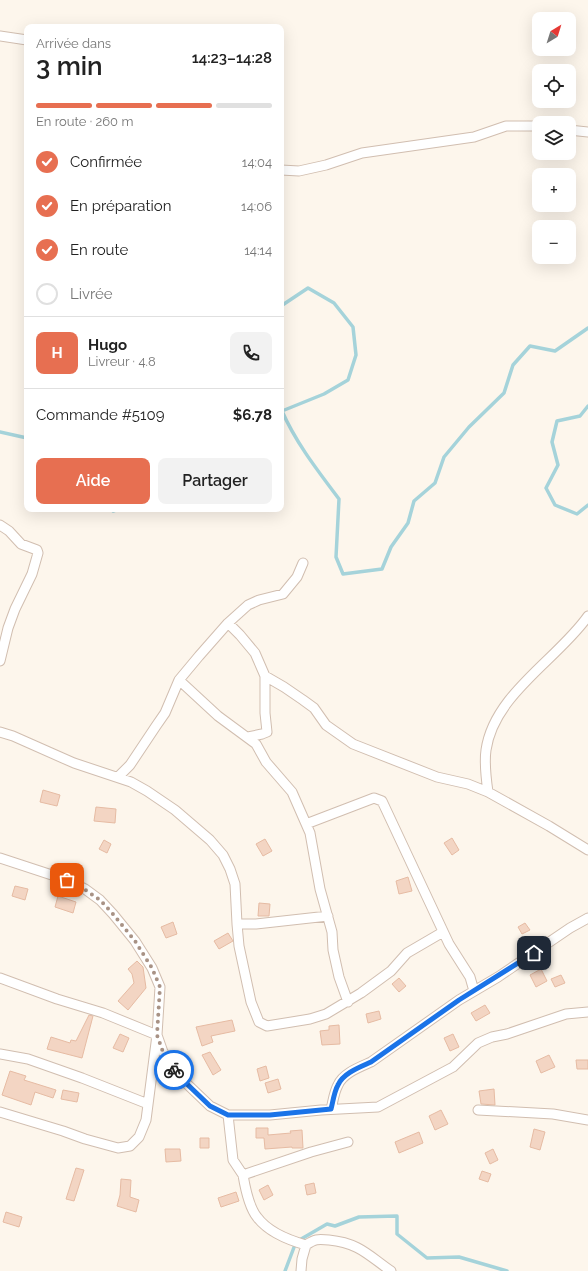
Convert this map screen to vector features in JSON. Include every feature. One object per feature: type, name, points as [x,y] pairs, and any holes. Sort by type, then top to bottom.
[{"type":"street","points":[[0,36],[24,40]]},
{"type":"street","points":[[284,170],[299,171],[326,165],[362,153],[474,137],[506,126],[532,126]]},
{"type":"street","points":[[576,131],[588,132]]},
{"type":"street","points":[[0,525],[9,531],[21,544],[27,548],[37,550],[38,553],[32,574],[15,609],[8,628],[0,661]]},
{"type":"street","points":[[118,777],[130,765],[162,717],[179,680],[199,656],[228,623],[248,605],[259,600],[283,594],[297,577],[303,563]]},
{"type":"street","points":[[488,792],[485,765],[486,749],[496,720],[514,694],[539,667],[562,647],[588,616]]},
{"type":"street","points":[[228,623],[255,653],[265,676],[264,713],[267,732],[248,737]]},
{"type":"street","points":[[265,676],[314,708],[326,725],[353,744],[437,777],[468,784],[488,792],[588,850]]},
{"type":"street","points":[[179,680],[229,726],[248,737],[256,744],[266,762],[292,792],[310,833],[320,889],[332,932],[333,950],[339,977],[348,1002]]},
{"type":"street","points":[[0,732],[13,736],[74,763],[131,782],[175,810],[210,840],[223,855],[235,884],[239,946],[252,1002],[259,1022],[267,1026],[310,1019],[326,1014],[348,1002],[391,971],[407,953],[443,932]]},
{"type":"street","points":[[306,824],[374,798],[382,801],[443,932],[470,977],[474,991]]},
{"type":"street","points":[[0,858],[67,880],[100,900],[143,952],[160,987],[157,1035],[146,1120],[138,1137],[130,1146],[118,1148],[85,1140],[63,1131],[0,1112]]},
{"type":"street","points":[[237,924],[256,924],[328,916]]},
{"type":"street","points":[[331,1109],[338,1084],[346,1076],[357,1068],[371,1062],[459,1000],[534,953],[570,928],[588,918]]},
{"type":"street","points":[[0,978],[57,999],[103,1013],[157,1035],[163,1052],[173,1068],[187,1084],[210,1106],[228,1115],[270,1115],[331,1109],[378,1107],[453,1067],[478,1044],[492,1037],[507,1034],[566,1014],[588,1012]]},
{"type":"street","points":[[0,1054],[28,1058],[148,1104]]},
{"type":"street","points":[[478,1110],[553,1114],[588,1120]]},
{"type":"street","points":[[228,1115],[234,1160],[243,1175],[256,1217],[286,1239],[306,1245]]},
{"type":"street","points":[[243,1175],[311,1152],[348,1142]]},
{"type":"street","points":[[301,1271],[302,1259],[306,1245],[315,1239],[336,1241],[354,1245],[391,1271]]},
{"type":"building","points":[[43,790],[60,795],[57,806],[40,802]]},
{"type":"building","points":[[96,807],[116,809],[115,823],[94,821]]},
{"type":"building","points":[[452,838],[459,850],[452,855],[444,843]]},
{"type":"building","points":[[265,839],[272,851],[263,856],[256,844]]},
{"type":"building","points":[[104,840],[111,844],[107,853],[99,849]]},
{"type":"building","points":[[408,877],[412,891],[399,894],[396,881]]},
{"type":"building","points":[[15,886],[28,889],[25,900],[12,896]]},
{"type":"building","points":[[58,896],[76,902],[73,913],[55,907]]},
{"type":"building","points":[[259,903],[270,904],[269,916],[258,916]]},
{"type":"building","points":[[173,922],[177,934],[166,938],[161,927]]},
{"type":"building","points":[[525,923],[530,930],[522,934],[518,927]]},
{"type":"building","points":[[228,933],[233,941],[219,949],[214,941]]},
{"type":"building","points":[[137,961],[143,967],[146,988],[128,1010],[118,1001],[134,983],[132,974],[128,969]]},
{"type":"building","points":[[541,969],[547,981],[536,987],[530,975]]},
{"type":"building","points":[[561,975],[565,983],[555,987],[551,979]]},
{"type":"building","points":[[399,978],[406,986],[399,992],[392,984]]},
{"type":"building","points":[[485,1005],[490,1013],[476,1021],[471,1013]]},
{"type":"building","points":[[379,1011],[381,1019],[368,1023],[366,1014]]},
{"type":"building","points":[[89,1015],[93,1016],[82,1058],[47,1049],[51,1037],[70,1043],[71,1040],[76,1041]]},
{"type":"building","points":[[232,1020],[235,1031],[211,1036],[213,1042],[202,1046],[196,1027]]},
{"type":"building","points":[[339,1025],[340,1044],[322,1045],[320,1031],[329,1030],[329,1026]]},
{"type":"building","points":[[120,1034],[129,1038],[123,1052],[113,1048]]},
{"type":"building","points":[[453,1034],[459,1047],[450,1051],[444,1038]]},
{"type":"building","points":[[210,1052],[221,1070],[213,1075],[202,1055]]},
{"type":"building","points":[[549,1055],[555,1067],[541,1073],[536,1061]]},
{"type":"building","points":[[576,1060],[588,1060],[588,1069],[577,1069]]},
{"type":"building","points":[[266,1066],[269,1078],[260,1081],[257,1069]]},
{"type":"building","points":[[10,1071],[26,1076],[24,1080],[56,1090],[53,1098],[35,1092],[31,1105],[2,1095]]},
{"type":"building","points":[[278,1079],[281,1089],[268,1093],[265,1083]]},
{"type":"building","points":[[494,1089],[495,1105],[481,1104],[479,1091]]},
{"type":"building","points":[[63,1090],[79,1093],[77,1102],[61,1099]]},
{"type":"building","points":[[441,1110],[448,1124],[435,1130],[429,1116]]},
{"type":"building","points":[[256,1128],[268,1128],[268,1135],[291,1133],[290,1131],[302,1130],[303,1148],[292,1147],[265,1149],[264,1138],[256,1138]]},
{"type":"building","points":[[534,1129],[545,1132],[540,1150],[530,1147]]},
{"type":"building","points":[[419,1132],[423,1143],[399,1153],[395,1142]]},
{"type":"building","points":[[200,1138],[209,1138],[209,1148],[200,1148]]},
{"type":"building","points":[[165,1149],[180,1149],[181,1161],[166,1162]]},
{"type":"building","points":[[493,1149],[498,1160],[490,1164],[485,1153]]},
{"type":"building","points":[[76,1168],[84,1170],[74,1201],[66,1199]]},
{"type":"building","points":[[482,1171],[491,1174],[488,1182],[479,1179]]},
{"type":"building","points":[[121,1179],[131,1180],[130,1197],[139,1200],[136,1212],[117,1206],[120,1195]]},
{"type":"building","points":[[314,1183],[316,1193],[307,1195],[305,1185]]},
{"type":"building","points":[[268,1185],[273,1195],[264,1200],[259,1190]]},
{"type":"building","points":[[236,1192],[239,1201],[221,1207],[218,1198]]},
{"type":"building","points":[[6,1212],[22,1217],[19,1227],[3,1222]]},
{"type":"waterway","points":[[284,304],[308,288],[334,303],[353,327],[356,355],[348,380],[324,394],[284,410]]},
{"type":"waterway","points":[[284,415],[301,446],[339,499],[336,557],[343,574],[382,569],[391,547],[408,523],[414,501],[435,483],[444,457],[469,427],[504,393],[513,365],[530,346],[555,351],[588,328]]},
{"type":"waterway","points":[[588,406],[580,416],[557,421],[552,442],[558,465],[546,488],[555,505],[577,514],[588,505]]},
{"type":"waterway","points":[[0,432],[24,437]]},
{"type":"waterway","points":[[285,1271],[296,1242],[327,1224],[335,1226],[359,1217],[397,1216],[397,1234],[427,1258],[459,1257],[507,1271]]},
{"type":"way so far","points":[[67,880],[100,900],[143,952],[160,987],[157,1035],[163,1052],[174,1070]]},
{"type":"route","points":[[174,1070],[210,1106],[228,1115],[270,1115],[331,1109],[338,1084],[346,1076],[357,1068],[371,1062],[459,1000],[498,977],[534,953]]}]
